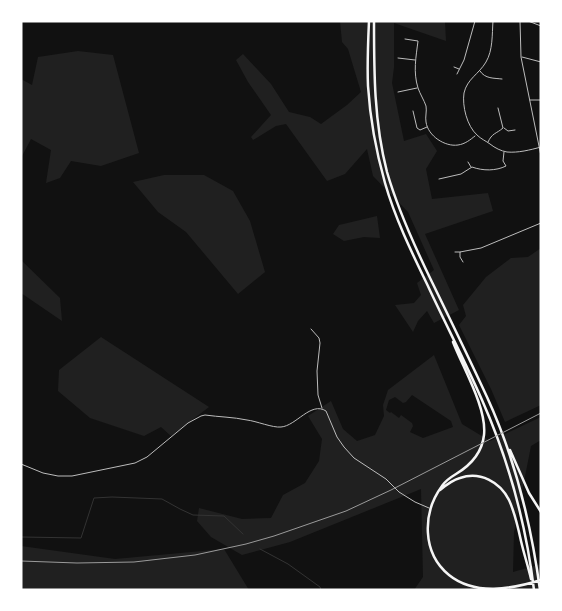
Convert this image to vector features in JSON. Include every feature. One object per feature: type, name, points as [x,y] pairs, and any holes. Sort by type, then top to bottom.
[{"type":"highway","points":[[369,21],[368,77],[370,104],[375,138],[389,197],[404,236],[500,442],[519,504],[534,589]]},
{"type":"highway","points":[[374,21],[375,104],[390,182],[413,241],[488,398],[505,441],[541,512]]},
{"type":"highway","points":[[448,329],[480,408],[484,438],[477,456],[468,466],[445,482],[434,499],[430,508],[427,528],[429,544],[442,568],[455,579],[475,587],[497,589],[520,586],[541,580]]},
{"type":"highway","points":[[505,441],[524,504],[540,590]]},
{"type":"highway","points":[[439,491],[453,481],[469,476],[486,478],[497,485],[506,495],[512,508],[530,568]]},
{"type":"street","points":[[457,74],[464,60],[475,21]]},
{"type":"street","points":[[493,21],[490,53],[487,61],[469,81],[464,91],[463,100],[467,119],[476,135],[504,152],[523,151],[540,147]]},
{"type":"street","points":[[520,21],[521,57],[541,156]]},
{"type":"street","points":[[528,21],[541,26]]},
{"type":"street","points":[[405,39],[422,41]]},
{"type":"street","points":[[418,41],[415,76],[426,105],[428,127],[436,138],[444,143],[458,146],[466,143],[476,135]]},
{"type":"street","points":[[521,57],[541,62]]},
{"type":"street","points":[[398,58],[416,60]]},
{"type":"street","points":[[454,67],[459,70]]},
{"type":"street","points":[[480,71],[487,78],[502,79]]},
{"type":"street","points":[[398,92],[418,88]]},
{"type":"street","points":[[530,100],[541,100]]},
{"type":"street","points":[[498,108],[503,128]]},
{"type":"street","points":[[413,111],[417,128],[420,130],[428,127]]},
{"type":"street","points":[[503,128],[515,130]]},
{"type":"street","points":[[488,142],[493,134],[503,128]]},
{"type":"street","points":[[482,145],[485,141]]},
{"type":"street","points":[[504,152],[503,162],[510,170]]},
{"type":"street","points":[[468,162],[472,168]]},
{"type":"street","points":[[439,179],[460,174],[472,168],[480,170],[502,169],[506,166]]},
{"type":"street","points":[[455,252],[481,248],[541,223]]},
{"type":"street","points":[[460,252],[463,262]]},
{"type":"street","points":[[311,329],[319,338],[320,343],[317,371],[318,395],[322,408],[327,414],[337,437],[354,458],[390,482],[398,492],[430,508]]},
{"type":"street","points":[[21,464],[34,471],[50,475],[80,475],[143,460],[183,427],[201,416],[245,419],[280,428],[312,410],[322,408]]},
{"type":"shaded area","points":[[340,21],[445,22],[446,41],[394,23],[392,83],[404,141],[426,134],[437,151],[426,169],[432,199],[488,193],[493,211],[425,234],[459,310],[434,323],[427,311],[418,321],[413,332],[395,305],[414,303],[421,295],[417,283],[434,270],[408,212],[373,176],[367,149],[345,174],[327,181],[286,124],[276,126],[253,140],[251,137],[271,115],[248,82],[236,60],[243,54],[271,84],[289,112],[310,117],[321,124],[361,92],[348,49],[342,42]]},
{"type":"shaded area","points":[[78,51],[113,55],[139,153],[101,166],[71,161],[60,178],[46,183],[51,150],[31,139],[21,158],[21,79],[32,85],[38,57]]},
{"type":"shaded area","points":[[164,175],[204,175],[233,191],[250,221],[265,272],[238,294],[186,232],[158,212],[133,182]]},
{"type":"shaded area","points":[[377,216],[380,238],[364,237],[344,241],[333,234],[339,225]]},
{"type":"shaded area","points":[[541,248],[541,405],[505,422],[459,325],[466,316],[463,305],[486,277],[511,258],[528,257]]},
{"type":"shaded area","points":[[21,260],[60,298],[62,321],[21,293]]},
{"type":"shaded area","points":[[101,337],[209,407],[171,436],[161,427],[144,436],[90,418],[58,391],[59,370]]},
{"type":"shaded area","points":[[434,355],[462,424],[490,441],[541,417],[541,440],[531,446],[514,532],[513,572],[541,564],[541,590],[414,590],[423,577],[421,489],[290,542],[242,555],[211,537],[197,521],[199,508],[242,519],[271,518],[283,495],[305,483],[319,461],[322,439],[308,416],[331,401],[343,429],[357,441],[375,435],[384,416],[383,405],[388,390]],"holes":[[[412,395],[451,421],[453,427],[423,438],[410,432],[413,426],[412,423],[401,415],[399,418],[386,410],[389,400],[395,397],[403,403]]]},
{"type":"shaded area","points":[[21,546],[115,559],[224,549],[249,590],[21,590]]},
{"type":"waterway","points":[[21,537],[81,538],[94,498],[112,497],[162,499],[193,515],[224,516],[243,534]]},
{"type":"waterway","points":[[260,549],[288,564],[320,587],[321,590]]},
{"type":"railway","points":[[21,561],[77,563],[134,562],[195,555],[246,544],[346,511],[541,413]]}]
